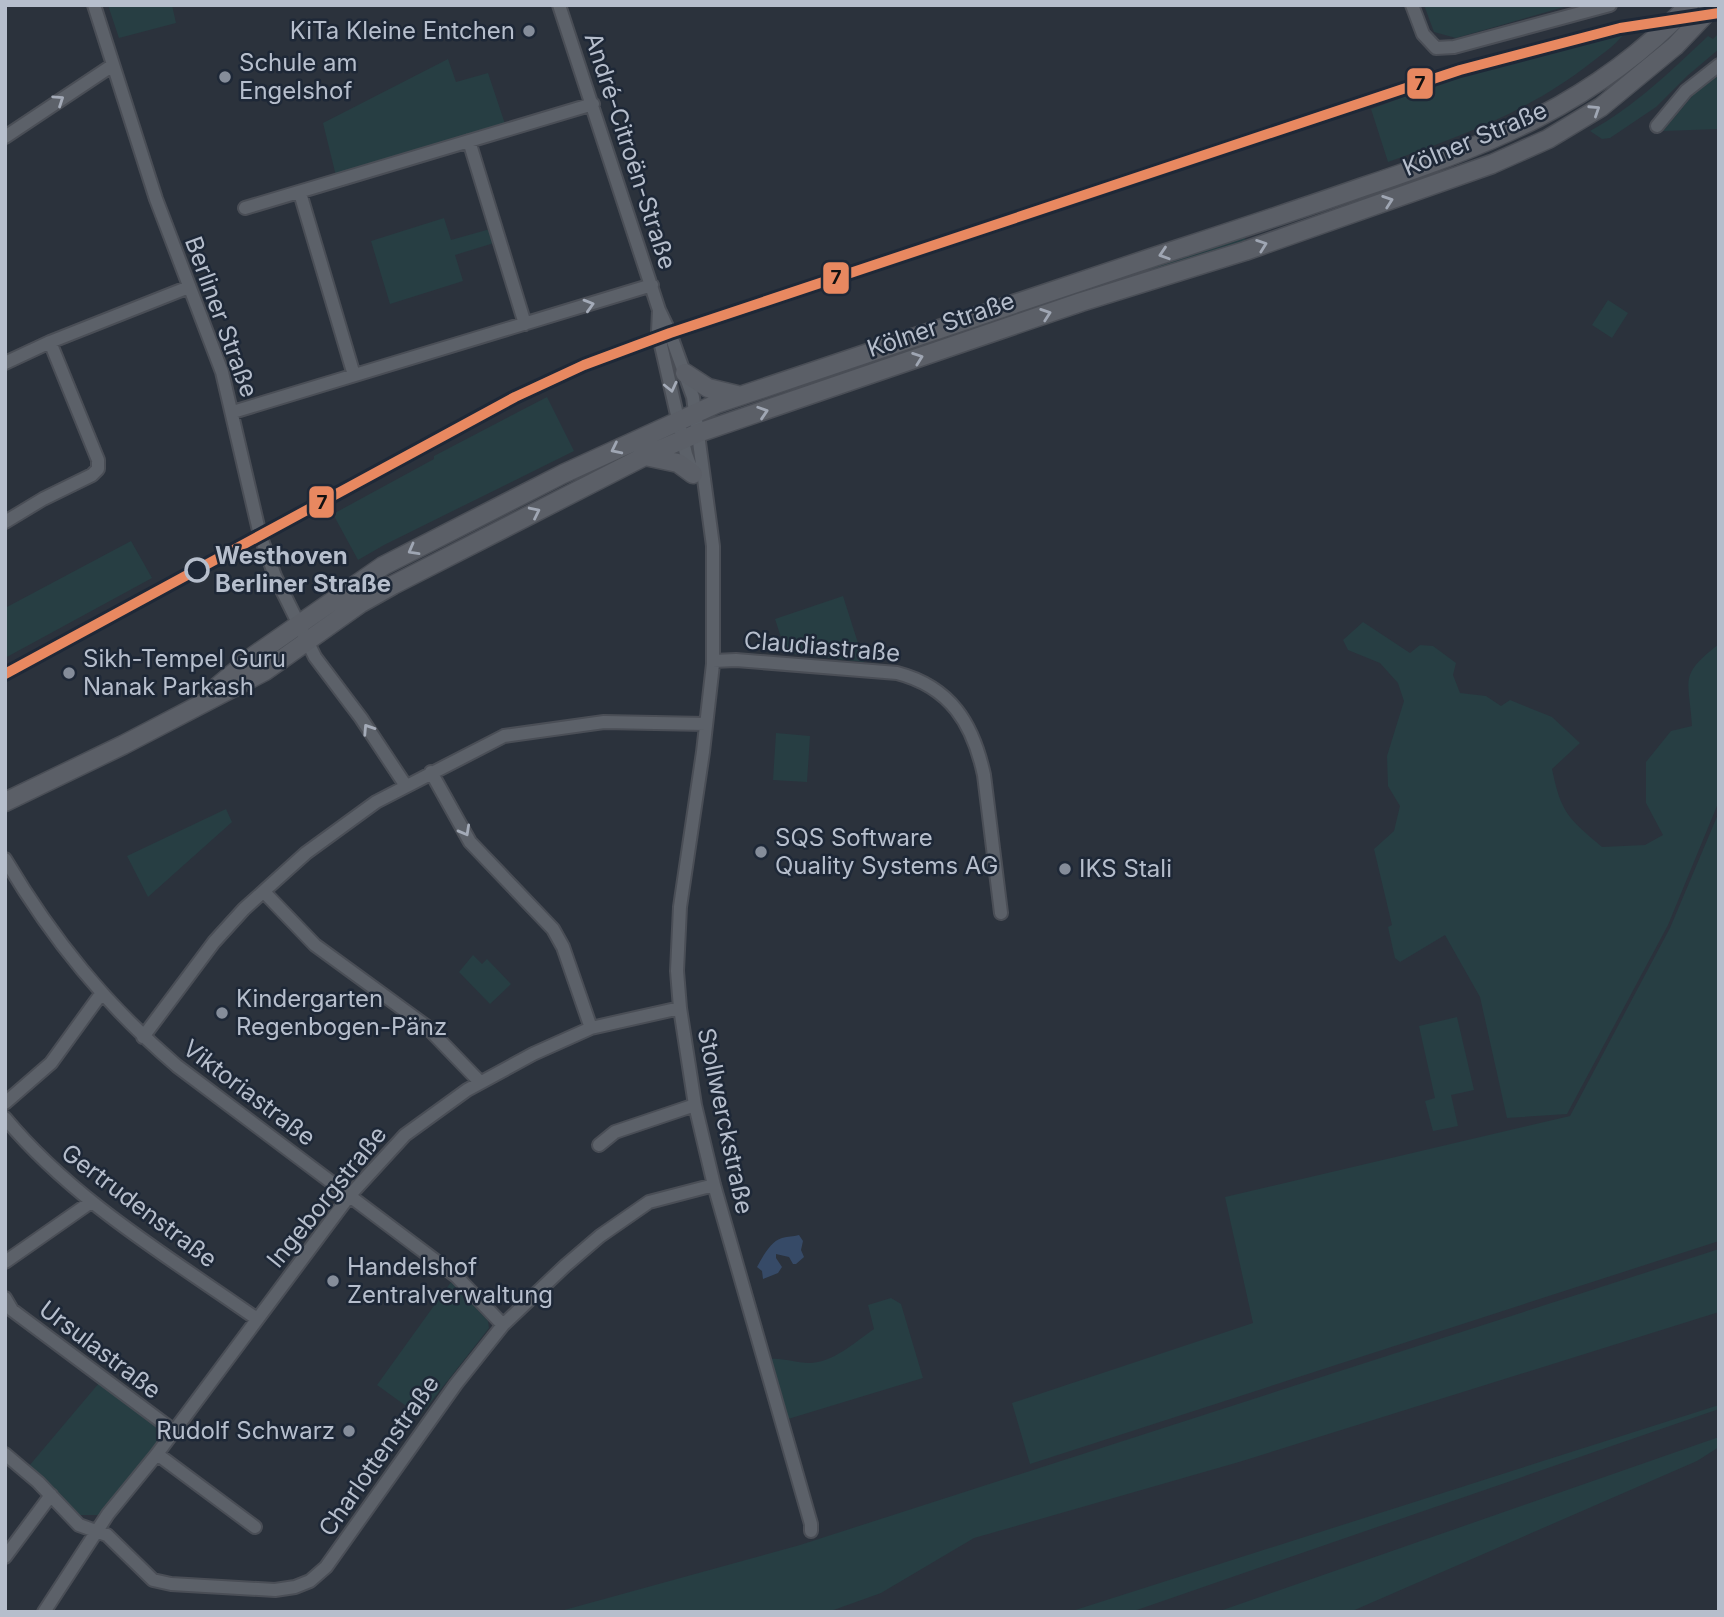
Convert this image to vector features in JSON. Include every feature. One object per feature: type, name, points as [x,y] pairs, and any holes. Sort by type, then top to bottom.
[{"type":"main road","name":"Kölner Straße","points":[[5,802],[265,671],[302,634],[383,566],[426,542],[678,419],[1494,140],[1537,120],[1588,90],[1635,57],[1689,5]]},
{"type":"main road","name":"Kölner Straße","points":[[302,634],[393,584],[645,456],[690,436],[865,378],[971,339],[1245,251],[1492,164],[1548,139],[1601,107],[1654,65],[1714,5]]},
{"type":"main road","points":[[965,320],[971,339]]},
{"type":"main road","points":[[685,373],[708,388],[740,396]]},
{"type":"main road","points":[[645,456],[673,461],[693,474]]},
{"type":"street","name":"Berliner Straße","points":[[94,5],[156,199],[215,353],[233,412],[260,535],[275,576],[302,634],[406,786]]},
{"type":"street","name":"André-Citroën-Straße","points":[[559,5],[659,310],[685,373],[695,412]]},
{"type":"street","points":[[1412,5],[1423,34],[1436,48],[1454,47],[1610,5]]},
{"type":"street","points":[[5,137],[113,65]]},
{"type":"street","points":[[1657,126],[1686,91],[1719,65]]},
{"type":"street","points":[[245,208],[593,104]]},
{"type":"street","points":[[469,141],[525,324]]},
{"type":"street","points":[[300,193],[354,375]]},
{"type":"street","points":[[233,412],[652,285]]},
{"type":"street","points":[[5,363],[50,342],[188,287]]},
{"type":"street","name":"André-Citroën-Straße","points":[[659,310],[657,332],[678,419]]},
{"type":"street","points":[[5,523],[43,499],[92,475],[98,469],[98,460],[50,342]]},
{"type":"street","name":"Stollwerckstraße","points":[[695,412],[690,436],[693,474],[707,501]]},
{"type":"street","name":"Stollwerckstraße","points":[[678,419],[690,436],[707,501],[713,546],[713,661],[680,907],[677,971],[680,1008],[695,1105],[715,1185],[811,1531]]},
{"type":"street","name":"Claudiastraße","points":[[713,661],[736,660],[897,673],[922,682],[947,700],[964,718],[980,757],[1001,913]]},
{"type":"street","points":[[143,1037],[214,942],[264,891],[306,853],[376,802],[504,736],[604,722],[706,724]]},
{"type":"street","points":[[430,772],[470,842],[553,929],[564,947],[591,1028]]},
{"type":"street","name":"Viktoriastraße","points":[[5,859],[58,941],[101,994],[143,1037],[177,1066],[456,1276],[503,1325]]},
{"type":"street","points":[[264,891],[315,945],[426,1026],[480,1082]]},
{"type":"street","points":[[5,1102],[51,1063],[101,994]]},
{"type":"street","name":"Ingeborgstraße","points":[[44,1612],[95,1530],[157,1454],[350,1195],[405,1135],[480,1082],[533,1054],[591,1028],[680,1008]]},
{"type":"street","points":[[599,1146],[615,1132],[695,1105]]},
{"type":"street","name":"Gertrudenstraße","points":[[5,1118],[50,1168],[91,1202],[257,1319]]},
{"type":"street","name":"Charlottenstraße","points":[[8,1461],[51,1495],[79,1525],[107,1535],[153,1580],[170,1584],[275,1590],[295,1587],[310,1581],[326,1567],[456,1384],[503,1325],[600,1236],[649,1202],[715,1185]]},
{"type":"street","points":[[5,1262],[91,1202]]},
{"type":"street","name":"Ursulastraße","points":[[5,1298],[12,1310],[174,1431]]},
{"type":"street","points":[[157,1454],[255,1527]]},
{"type":"street","points":[[5,1557],[51,1495]]},
{"type":"green space","points":[[108,5],[172,5],[176,23],[119,38]]},
{"type":"green space","points":[[1424,5],[1571,5],[1456,38],[1434,32]]},
{"type":"green space","points":[[1627,30],[1611,47],[1544,95],[1469,132],[1388,162],[1371,109],[1485,67]]},
{"type":"green space","points":[[1719,33],[1719,49],[1656,107],[1610,138],[1602,139],[1590,131],[1637,99],[1708,36],[1713,39]]},
{"type":"green space","points":[[448,59],[456,82],[488,73],[505,124],[336,176],[323,123]]},
{"type":"green space","points":[[1719,75],[1719,129],[1663,131],[1694,94]]},
{"type":"green space","points":[[444,218],[451,240],[490,229],[494,243],[455,255],[463,281],[390,304],[371,241]]},
{"type":"green space","points":[[1244,233],[1246,242],[994,324],[991,322],[992,319]]},
{"type":"green space","points":[[1608,300],[1628,313],[1612,338],[1592,325]]},
{"type":"green space","points":[[547,397],[574,451],[358,560],[333,514],[434,459],[434,456]]},
{"type":"green space","points":[[131,541],[152,578],[5,658],[5,608]]},
{"type":"green space","points":[[843,596],[864,662],[786,653],[775,619]]},
{"type":"green space","points":[[1363,622],[1410,653],[1420,645],[1433,646],[1456,663],[1453,675],[1460,693],[1486,696],[1501,706],[1510,700],[1552,717],[1580,743],[1552,769],[1559,796],[1568,814],[1602,847],[1645,845],[1663,835],[1646,803],[1646,762],[1671,731],[1692,726],[1689,679],[1697,664],[1719,644],[1719,801],[1668,925],[1567,1114],[1507,1118],[1480,997],[1445,935],[1400,962],[1395,958],[1388,927],[1392,925],[1374,849],[1394,831],[1400,806],[1388,786],[1387,756],[1404,701],[1398,683],[1380,663],[1348,650],[1343,640]]},
{"type":"green space","points":[[776,733],[810,736],[807,782],[773,780]]},
{"type":"green space","points":[[226,809],[232,822],[148,897],[127,856]]},
{"type":"green space","points":[[1719,812],[1719,1241],[1030,1464],[1012,1403],[1253,1323],[1225,1197],[1570,1116],[1670,928]]},
{"type":"green space","points":[[473,955],[482,964],[487,959],[511,984],[490,1004],[459,972]]},
{"type":"green space","points":[[1457,1017],[1474,1090],[1451,1095],[1458,1126],[1433,1131],[1425,1101],[1435,1098],[1419,1026]]},
{"type":"green space","points":[[1719,1249],[1719,1312],[1239,1462],[974,1538],[881,1593],[828,1612],[557,1612],[800,1545]]},
{"type":"green space","points":[[451,1282],[488,1321],[489,1328],[420,1416],[377,1385]]},
{"type":"green space","points":[[891,1298],[901,1304],[923,1378],[788,1419],[770,1359],[809,1363],[835,1356],[874,1329],[868,1305]]},
{"type":"green space","points":[[99,1383],[156,1426],[159,1440],[98,1515],[80,1515],[29,1466]]},
{"type":"green space","points":[[1719,1405],[1719,1409],[1131,1612],[1069,1612]]},
{"type":"green space","points":[[1719,1437],[1719,1447],[1697,1461],[1350,1612],[1217,1612]]},
{"type":"water","points":[[799,1235],[803,1241],[801,1250],[804,1257],[793,1264],[789,1257],[776,1254],[782,1267],[778,1273],[763,1279],[762,1271],[757,1267],[774,1242],[784,1237]]},
{"type":"transit line","name":"7","points":[[5,674],[515,397],[584,365],[670,333],[1460,70],[1620,28],[1719,13]]},
{"type":"place","name":"KiTa Kleine Entchen","points":[[529,31]]},
{"type":"place","name":"Schule am Engelshof","points":[[225,77]]},
{"type":"place","name":"Westhoven Berliner Straße","points":[[197,570]]},
{"type":"place","name":"Sikh-Tempel Guru Nanak Parkash","points":[[69,673]]},
{"type":"place","name":"SQS Software Quality Systems AG","points":[[761,852]]},
{"type":"place","name":"IKS Stali","points":[[1065,869]]},
{"type":"place","name":"Kindergarten Regenbogen-Pänz","points":[[222,1013]]},
{"type":"place","name":"Handelshof Zentralverwaltung","points":[[333,1281]]},
{"type":"place","name":"Rudolf Schwarz","points":[[349,1431]]}]
